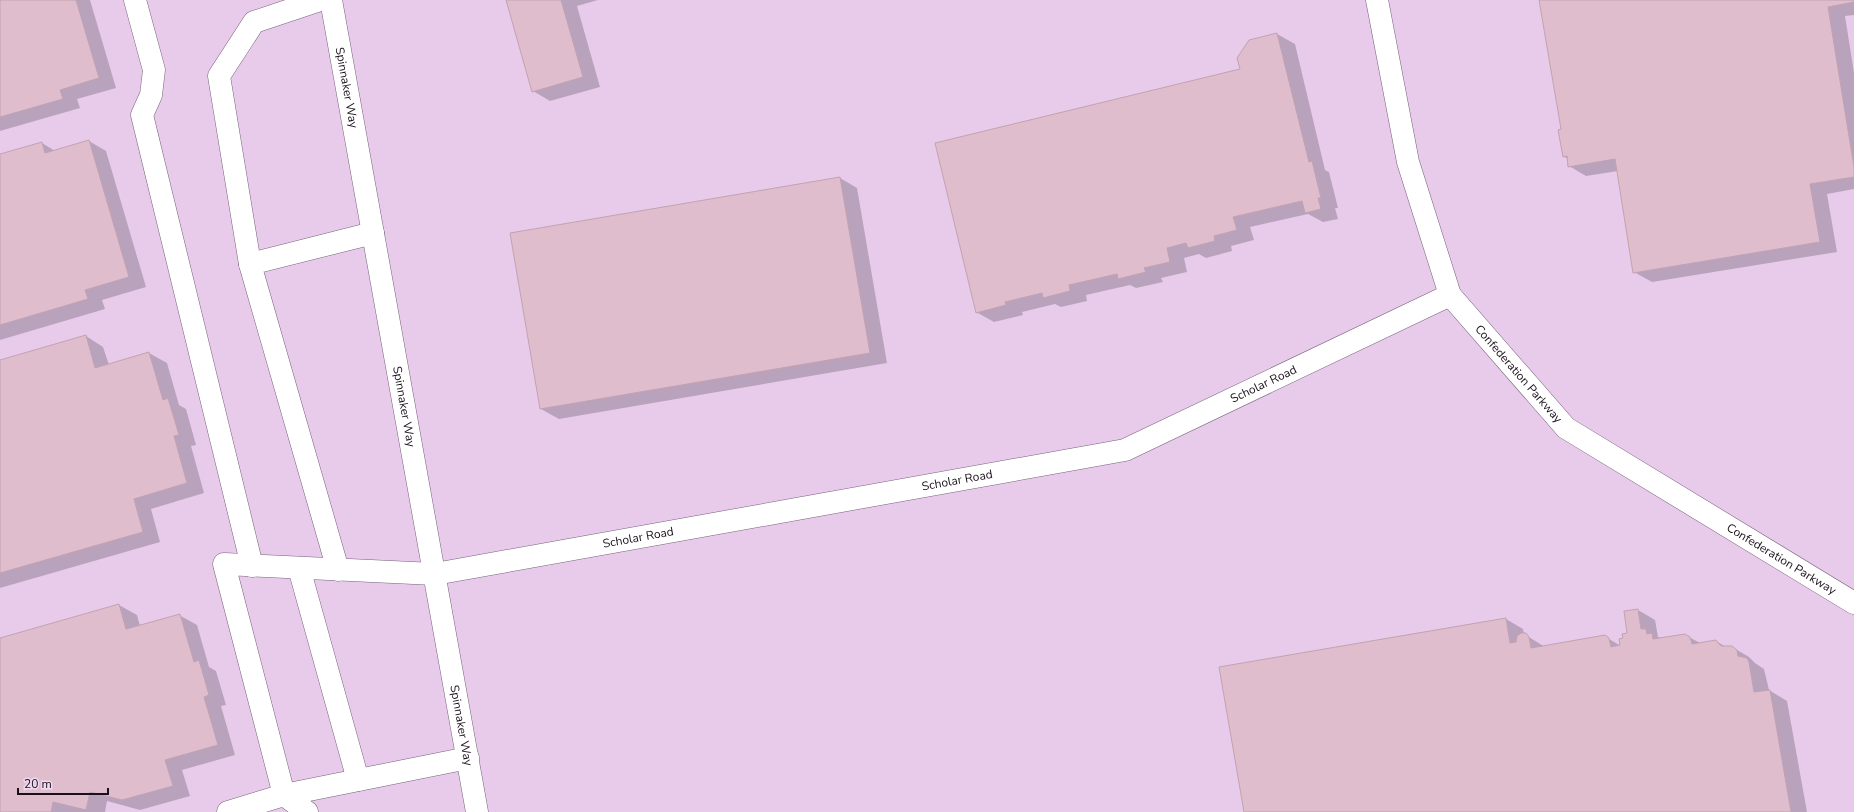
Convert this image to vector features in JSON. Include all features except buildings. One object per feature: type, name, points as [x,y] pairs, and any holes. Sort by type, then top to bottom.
[{"type":"street","points":[[136,0],[154,70],[151,95],[142,114],[252,566]]},
{"type":"street","points":[[320,0],[254,22],[219,76],[250,264],[338,570]]},
{"type":"street","name":"Spinnaker Way","points":[[331,0],[478,812]]},
{"type":"street","name":"Confederation Parkway","points":[[1377,0],[1408,162],[1450,295],[1566,428],[1854,603]]},
{"type":"street","points":[[250,264],[373,233]]},
{"type":"street","name":"Scholar Road","points":[[284,795],[224,564],[435,574],[1125,450],[1450,295]]},
{"type":"street","points":[[299,568],[358,780]]},
{"type":"street","points":[[228,812],[284,795],[468,758]]},
{"type":"street","points":[[284,795],[307,812]]},
{"type":"shaded area","points":[[0,0],[1854,0],[1854,812],[0,812]]}]
